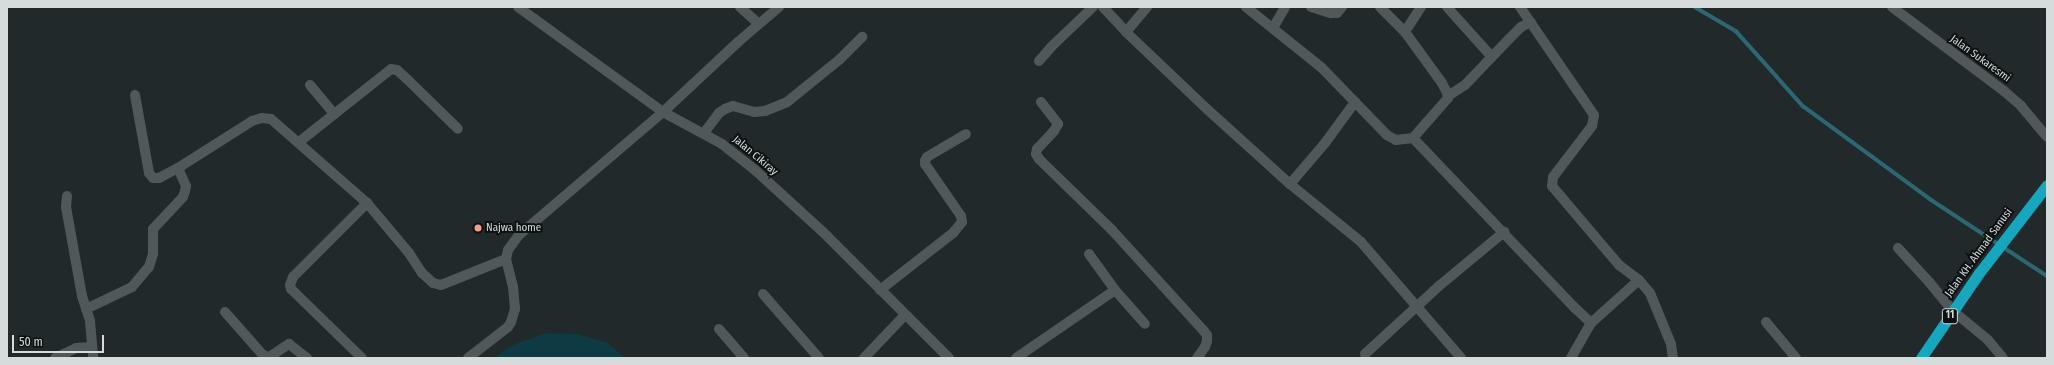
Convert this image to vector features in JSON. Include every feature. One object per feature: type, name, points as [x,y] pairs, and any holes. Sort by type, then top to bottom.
[{"type":"highway","name":"Jalan KH. Ahmad Sanusi","points":[[1921,358],[1979,274],[2023,214],[2047,185]]},
{"type":"street","points":[[740,7],[759,24]]},
{"type":"street","points":[[468,358],[508,327],[511,322],[515,309],[513,287],[506,259],[508,250],[519,235],[663,112],[779,7]]},
{"type":"street","points":[[1039,61],[1051,47],[1093,7]]},
{"type":"street","points":[[1103,7],[1126,32],[1290,184],[1361,242],[1416,308],[1461,358]]},
{"type":"street","points":[[1126,32],[1147,7]]},
{"type":"street","points":[[1246,7],[1321,67],[1391,138],[1399,141],[1413,138],[1447,101],[1448,96],[1442,83],[1405,32],[1380,7]]},
{"type":"street","points":[[1273,28],[1285,7]]},
{"type":"street","points":[[1311,7],[1331,13],[1337,13],[1342,7]]},
{"type":"street","points":[[1405,32],[1421,7]]},
{"type":"street","points":[[1447,7],[1492,57]]},
{"type":"street","points":[[1520,7],[1594,115],[1592,126],[1553,176],[1552,186],[1619,265],[1638,280],[1650,293],[1671,344],[1674,358]]},
{"type":"street","name":"Jalan Sukaresmi","points":[[1892,7],[2004,91],[2021,106],[2047,136]]},
{"type":"street","name":"Jalan Cikiray","points":[[520,8],[663,112],[722,144],[755,170],[822,232],[949,358]]},
{"type":"street","points":[[1448,96],[1465,85],[1522,27],[1531,22]]},
{"type":"street","points":[[704,133],[725,108],[733,106],[754,112],[765,111],[787,102],[839,60],[862,37]]},
{"type":"street","points":[[300,142],[388,70],[394,69],[407,78],[458,129]]},
{"type":"street","points":[[310,85],[334,114]]},
{"type":"street","points":[[135,95],[148,173],[153,178],[158,178],[178,168],[257,119],[271,119],[300,142],[367,203],[409,254],[422,273],[433,283],[441,285],[506,259]]},
{"type":"street","points":[[1041,102],[1058,124],[1054,131],[1037,148],[1036,154],[1039,159],[1112,230],[1203,330],[1207,341],[1205,347],[1197,358]]},
{"type":"street","points":[[1290,184],[1325,143],[1355,102]]},
{"type":"street","points":[[880,290],[953,233],[962,222],[961,216],[925,164],[925,160],[927,157],[966,134]]},
{"type":"street","points":[[1413,138],[1591,323]]},
{"type":"street","points":[[86,309],[132,287],[148,267],[152,254],[153,229],[183,197],[185,191],[186,186],[178,168]]},
{"type":"street","points":[[67,196],[66,207],[86,309],[90,321],[93,358]]},
{"type":"street","points":[[362,358],[291,289],[290,285],[293,278],[367,203]]},
{"type":"street","points":[[1365,354],[1504,232]]},
{"type":"street","points":[[1898,248],[1930,282],[1953,311],[1988,340],[2003,358]]},
{"type":"street","points":[[1089,254],[1115,290],[1145,324]]},
{"type":"street","points":[[1571,358],[1591,323],[1638,280]]},
{"type":"street","points":[[1016,358],[1115,290]]},
{"type":"street","points":[[763,294],[819,358]]},
{"type":"street","points":[[225,312],[266,357],[271,356],[289,344],[307,358]]},
{"type":"street","points":[[864,358],[906,315]]},
{"type":"street","points":[[1766,322],[1796,358]]},
{"type":"street","points":[[719,329],[744,358]]},
{"type":"street","points":[[55,358],[76,348],[92,347]]},
{"type":"shaded area","points":[[546,333],[578,334],[608,343],[625,358],[493,358],[515,344]]},
{"type":"waterway","points":[[1695,7],[1736,31],[1803,106],[1930,199],[2047,276]]},
{"type":"place","name":"Najwa home","points":[[478,228]]}]
